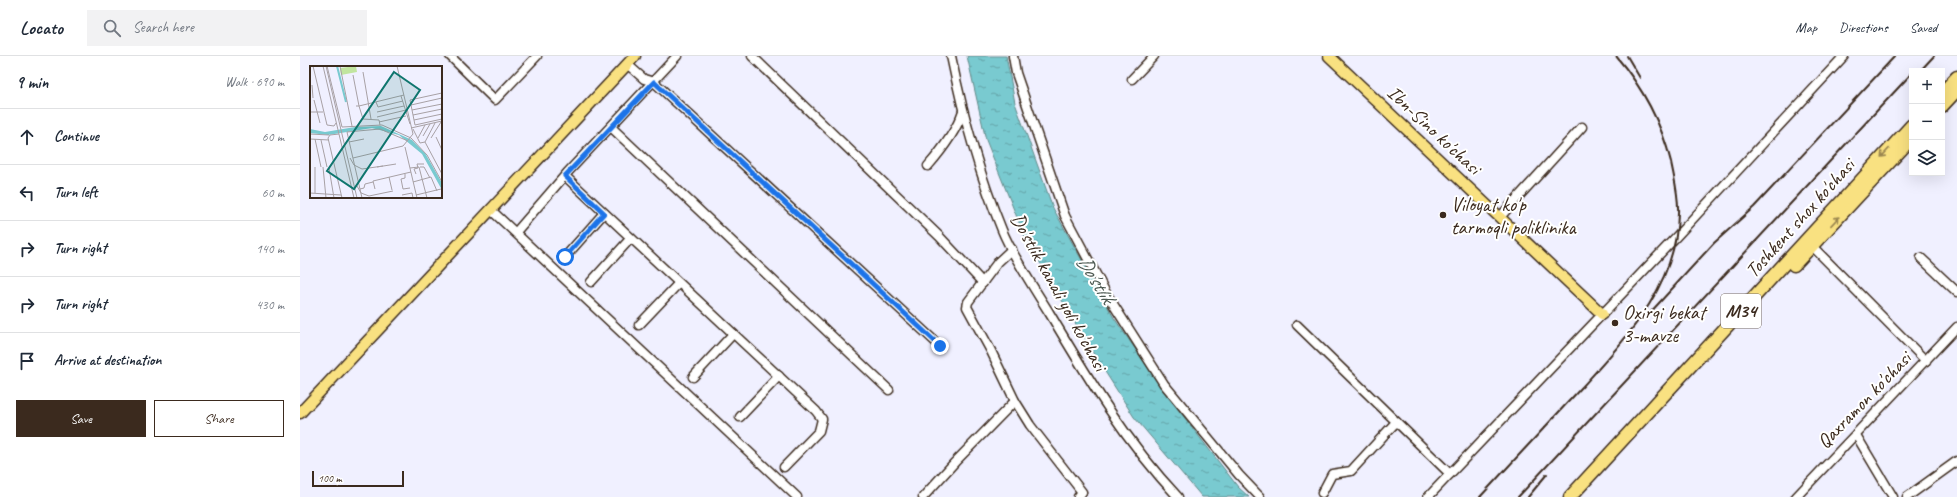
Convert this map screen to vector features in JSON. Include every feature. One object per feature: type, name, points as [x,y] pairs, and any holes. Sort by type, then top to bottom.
[{"type":"highway","points":[[1945,90],[1957,77]]},
{"type":"highway","points":[[1944,104],[1957,90]]},
{"type":"highway","name":"Toshkent shox ko'chasi","points":[[1581,497],[1909,128]]},
{"type":"highway","name":"Toshkent shox ko'chasi","points":[[1570,497],[1741,316],[1812,246],[1910,140]]},
{"type":"main road","points":[[300,413],[635,56]]},
{"type":"main road","name":"Ibn-Sino ko'chasi","points":[[1329,56],[1602,314]]},
{"type":"street","points":[[450,56],[496,100],[537,56]]},
{"type":"street","points":[[516,232],[565,176],[677,56]]},
{"type":"street","points":[[752,56],[939,236],[983,283]]},
{"type":"street","name":"Do'stlik kanali yoli ko'chasi","points":[[950,56],[963,110],[984,180],[1002,231],[1094,390],[1128,438],[1160,479],[1178,497]]},
{"type":"street","points":[[1013,56],[1016,73],[1065,216],[1106,293],[1164,384],[1239,475],[1260,497]]},
{"type":"street","points":[[1132,79],[1154,56]]},
{"type":"street","points":[[1428,497],[1675,238],[1844,56]]},
{"type":"street","points":[[627,64],[644,79],[654,82],[940,346]]},
{"type":"street","points":[[928,166],[940,152],[959,123],[963,110]]},
{"type":"street","points":[[1500,217],[1582,127]]},
{"type":"street","points":[[611,128],[890,390]]},
{"type":"street","points":[[565,176],[779,376],[822,419],[819,431],[784,466]]},
{"type":"street","points":[[491,210],[797,497]]},
{"type":"street","points":[[565,257],[604,213]]},
{"type":"street","points":[[591,282],[631,238]]},
{"type":"street","points":[[1812,246],[1926,360]]},
{"type":"street","points":[[1012,249],[998,262],[968,302],[967,307],[991,351],[1015,401],[1030,425],[1080,494]]},
{"type":"street","points":[[1922,258],[1957,292]]},
{"type":"street","points":[[639,325],[679,283]]},
{"type":"street","points":[[1296,326],[1450,474]]},
{"type":"street","name":"Qaxramon ko'chasi","points":[[1796,497],[1957,326]]},
{"type":"street","points":[[693,377],[733,334]]},
{"type":"street","points":[[740,417],[779,376]]},
{"type":"street","points":[[923,497],[1015,401]]},
{"type":"street","points":[[1322,493],[1332,474],[1351,471],[1396,422]]},
{"type":"street","points":[[1856,434],[1893,497]]},
{"type":"street","points":[[1907,497],[1957,461]]},
{"type":"water","points":[[967,56],[1006,56],[1015,103],[1053,208],[1114,318],[1164,391],[1238,487],[1249,497],[1202,497],[1134,417],[1088,345],[1024,235],[986,140]]},
{"type":"railway","points":[[1480,497],[1617,348],[1647,308],[1669,263],[1675,239],[1678,213],[1677,194],[1671,162],[1662,133],[1650,106],[1635,80],[1616,56]]},
{"type":"railway","points":[[1627,56],[1640,78]]},
{"type":"railway","points":[[1648,315],[1714,243],[1754,207],[1895,56]]},
{"type":"railway","points":[[1923,68],[1934,56]]},
{"type":"railway","points":[[1518,497],[1909,76]]},
{"type":"railway","points":[[1528,497],[1547,474]]},
{"type":"place","name":"Viloyat ko'p tarmoqli poliklinika","points":[[1443,215]]},
{"type":"place","name":"Oxirgi bekat 3-mavze","points":[[1615,323]]},
{"type":"route","points":[[565,257],[604,213],[565,176],[654,82],[940,346]]},
{"type":"water label","name":"Do'stlik","points":[[1096,279]]}]
